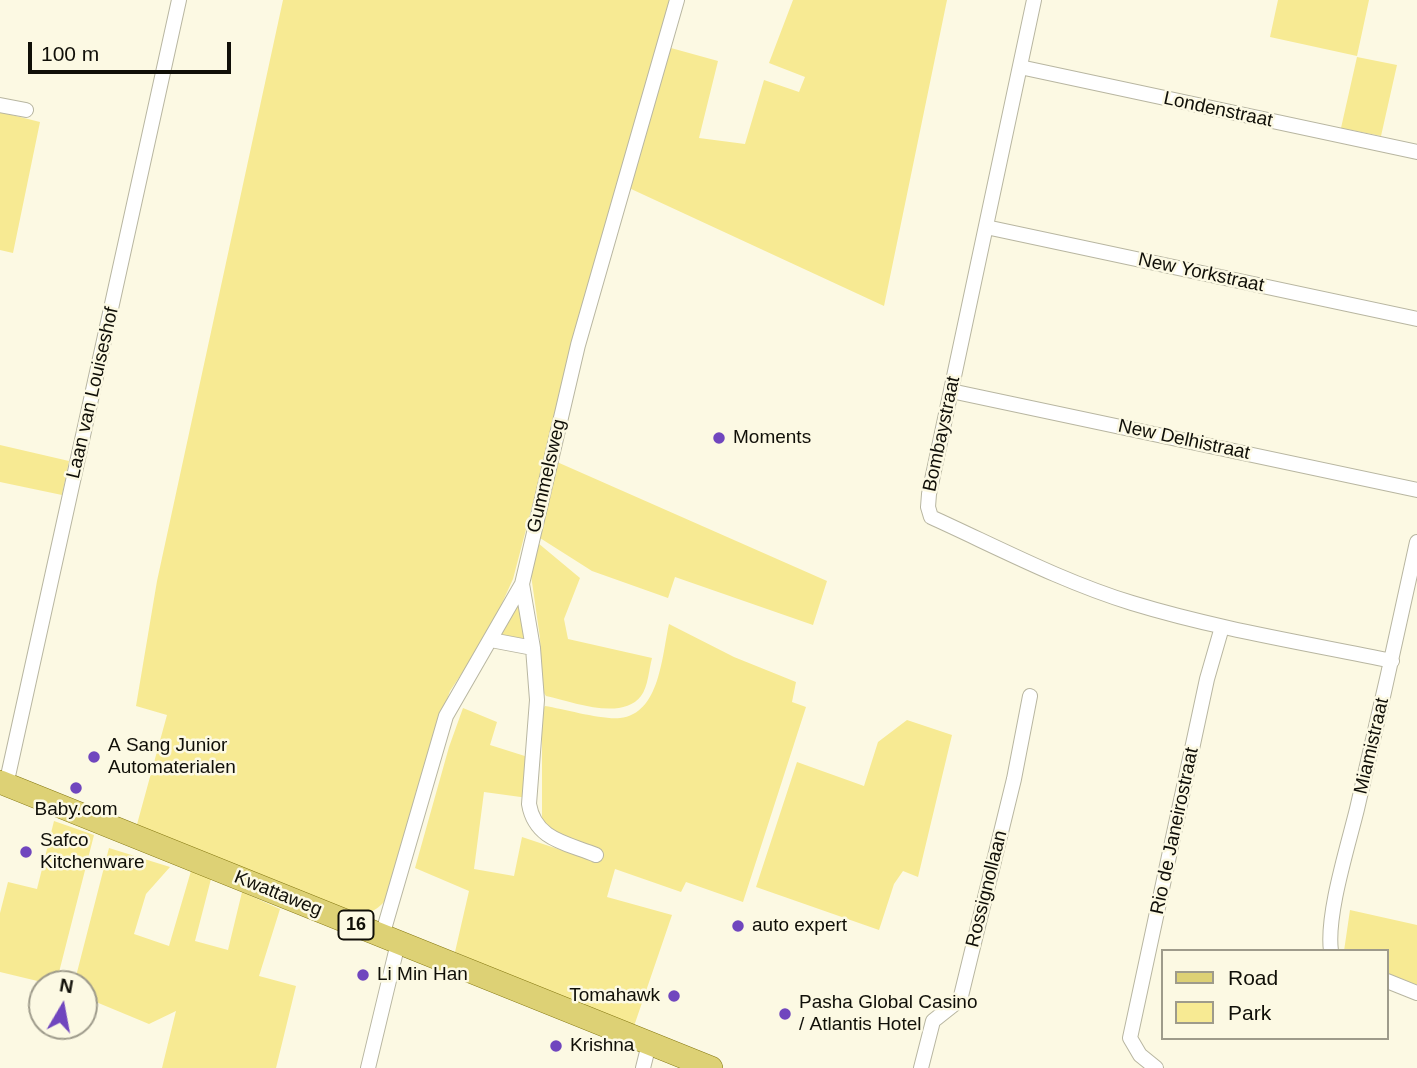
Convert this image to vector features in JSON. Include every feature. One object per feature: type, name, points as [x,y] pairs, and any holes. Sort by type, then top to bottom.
[{"type":"main road","name":"Kwattaweg","points":[[3,783],[711,1068]]},
{"type":"street","name":"Laan van Louiseshof","points":[[3,783],[179,0]]},
{"type":"street","name":"Gummelsweg","points":[[369,1068],[390,940],[446,716],[522,584],[578,345],[677,0]]},
{"type":"street","name":"Bombaystraat","points":[[1034,0],[929,494],[928,507],[931,517],[1059,575],[1130,603],[1222,626],[1392,661]]},
{"type":"street","name":"Londenstraat","points":[[1020,67],[1417,152]]},
{"type":"street","points":[[0,105],[26,110]]},
{"type":"street","name":"New Yorkstraat","points":[[986,228],[1417,318]]},
{"type":"street","name":"New Delhistraat","points":[[951,391],[1417,490]]},
{"type":"street","name":"Miamistraat","points":[[1331,949],[1329,939],[1341,874],[1392,661],[1417,542]]},
{"type":"street","points":[[522,584],[533,648],[537,700],[529,804],[531,817],[546,835],[596,855]]},
{"type":"street","name":"Rio de Janeirostraat","points":[[1156,1068],[1140,1055],[1130,1038],[1207,679],[1222,626]]},
{"type":"street","points":[[491,639],[533,648]]},
{"type":"street","name":"Rossignollaan","points":[[921,1068],[933,1021],[957,1002],[963,989],[1014,779],[1030,696]]},
{"type":"street","points":[[1389,982],[1417,993]]},
{"type":"street","points":[[643,1068],[649,1044]]},
{"type":"green space","points":[[283,0],[670,0],[617,183],[513,579],[488,634],[450,691],[388,897],[372,911],[350,916],[136,828],[167,715],[136,706],[157,581]]},
{"type":"green space","points":[[793,0],[947,0],[884,306],[629,188],[671,48],[718,61],[699,138],[745,144],[764,80],[799,92],[805,77],[769,63]]},
{"type":"green space","points":[[1278,0],[1369,0],[1357,56],[1270,37]]},
{"type":"green space","points":[[1357,57],[1397,65],[1381,136],[1341,128]]},
{"type":"green space","points":[[0,112],[40,122],[13,253],[0,250]]},
{"type":"green space","points":[[0,445],[69,461],[62,495],[0,482]]},
{"type":"green space","points":[[557,462],[827,581],[813,625],[675,577],[668,598],[592,571],[540,538]]},
{"type":"green space","points":[[538,543],[580,578],[564,619],[568,639],[652,658],[647,683],[641,696],[633,703],[610,709],[596,708],[546,696],[542,690],[540,638],[531,575]]},
{"type":"green space","points":[[519,596],[528,642],[497,636]]},
{"type":"green space","points":[[669,624],[734,657],[796,682],[792,702],[806,707],[743,902],[686,882],[681,892],[615,869],[607,897],[672,915],[633,1029],[455,952],[469,891],[415,868],[449,747],[463,708],[497,722],[490,745],[528,757],[528,798],[484,792],[474,869],[514,876],[522,837],[570,853],[542,830],[542,711],[545,706],[603,717],[620,718],[633,714],[644,706],[657,681]]},
{"type":"green space","points":[[907,720],[952,735],[918,877],[903,871],[894,884],[879,930],[756,887],[797,762],[864,786],[878,742]]},
{"type":"green space","points":[[54,821],[94,835],[60,970],[28,970],[28,979],[0,972],[0,913],[8,882],[37,889]]},
{"type":"green space","points":[[109,848],[170,867],[146,894],[134,934],[169,946],[191,871],[211,879],[195,941],[228,950],[242,892],[280,909],[259,976],[296,986],[276,1068],[162,1068],[176,1011],[149,1024],[98,1003],[98,970],[78,970]]},
{"type":"green space","points":[[1350,910],[1417,925],[1417,985],[1389,974],[1389,949],[1344,949]]},
{"type":"place","name":"Moments","points":[[719,438]]},
{"type":"place","name":"A Sang Junior Automaterialen","points":[[94,757]]},
{"type":"place","name":"Baby.com","points":[[76,788]]},
{"type":"place","name":"Safco Kitchenware","points":[[26,852]]},
{"type":"place","name":"auto expert","points":[[738,926]]},
{"type":"place","name":"Li Min Han","points":[[363,975]]},
{"type":"place","name":"Tomahawk","points":[[674,996]]},
{"type":"place","name":"Pasha Global Casino / Atlantis Hotel","points":[[785,1014]]},
{"type":"place","name":"Krishna","points":[[556,1046]]}]
